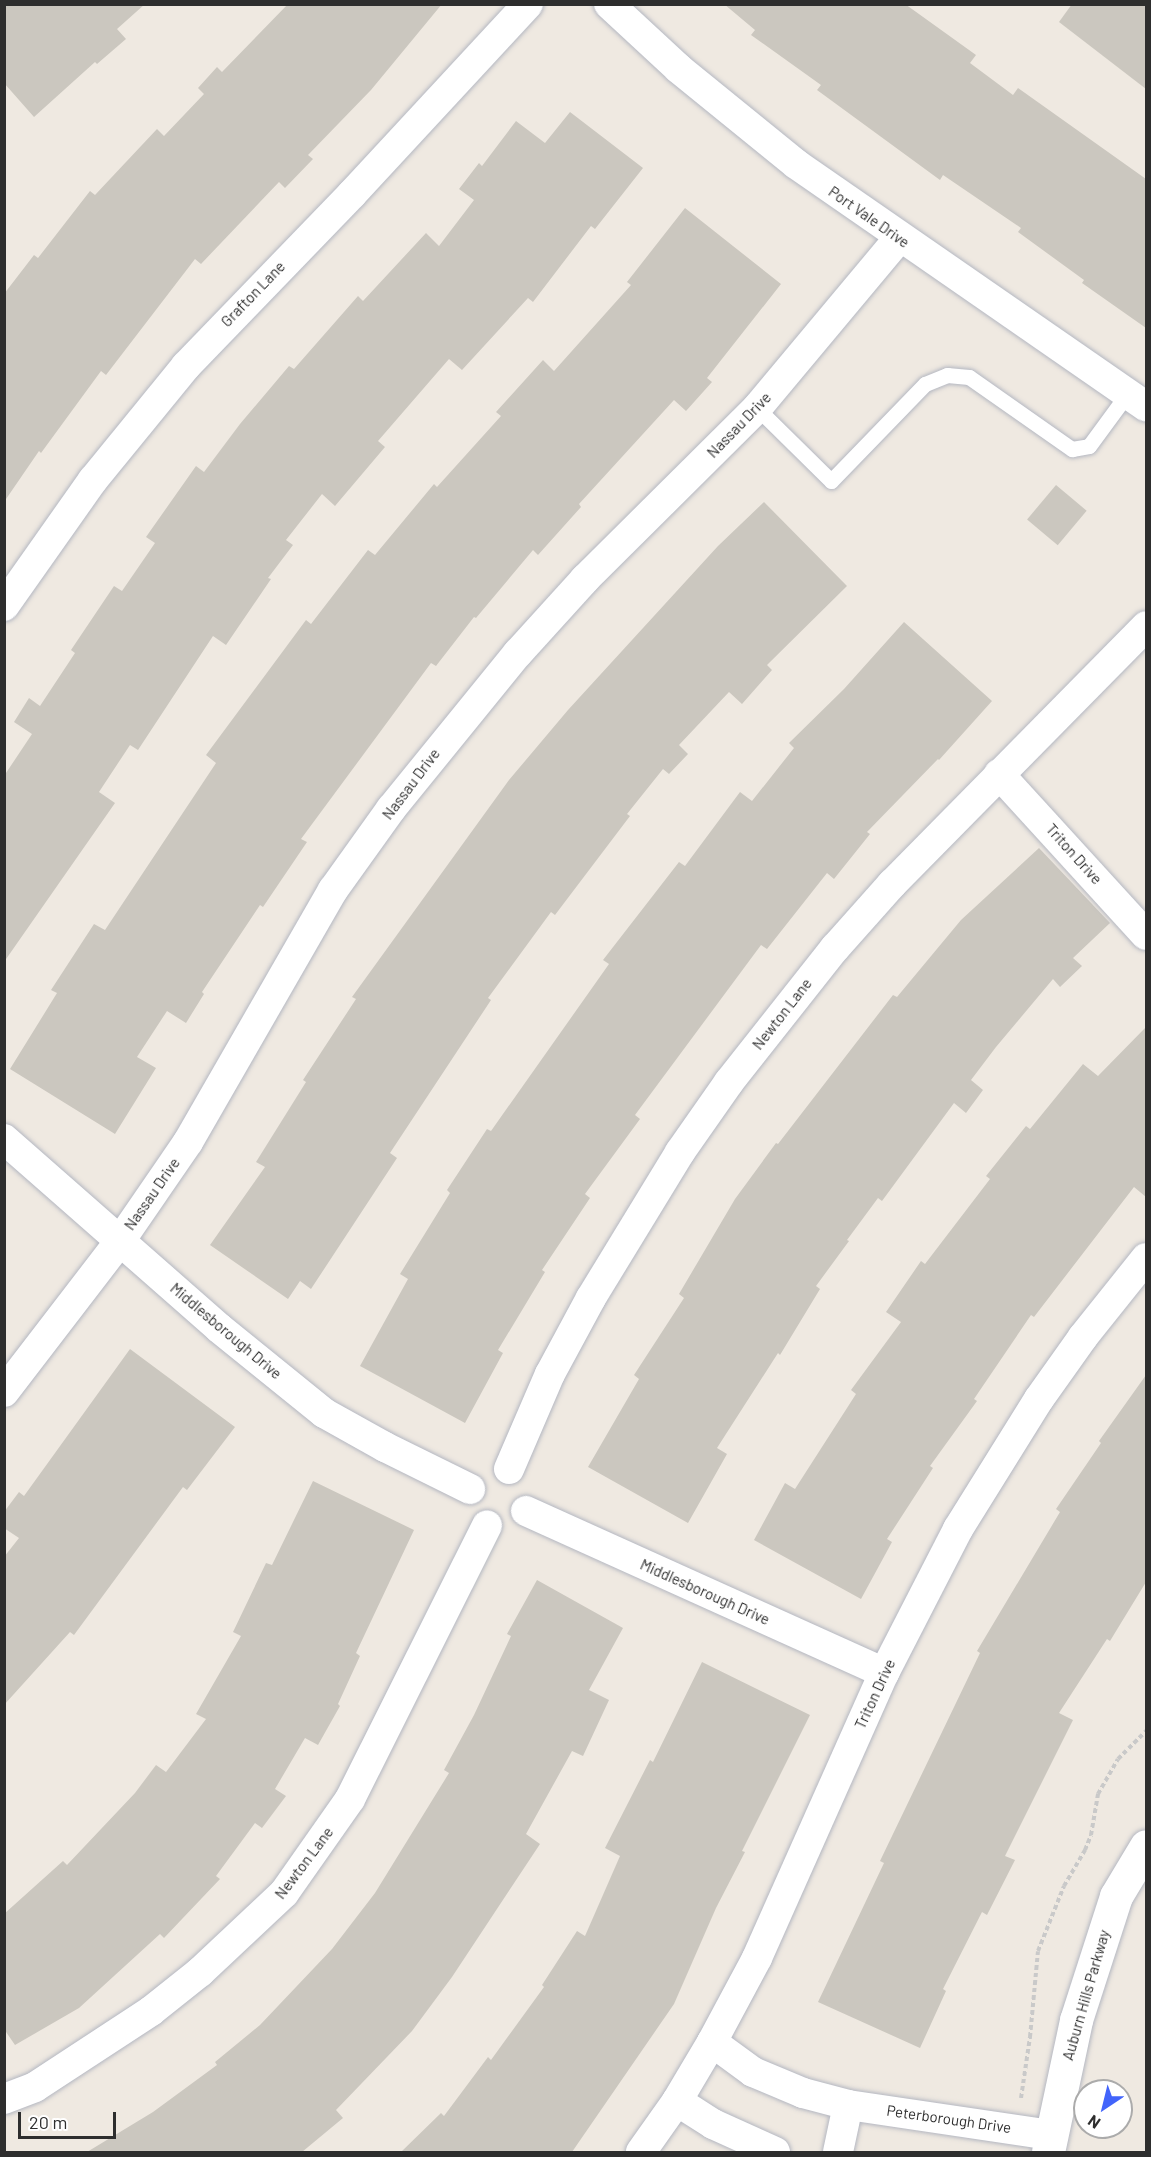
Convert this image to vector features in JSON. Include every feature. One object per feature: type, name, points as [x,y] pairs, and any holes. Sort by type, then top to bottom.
[{"type":"street","name":"Grafton Lane","points":[[4,606],[93,480],[186,366],[360,185],[528,4]]},
{"type":"street","name":"Port Vale Drive","points":[[609,4],[736,117],[796,164],[900,238],[1137,399]]},
{"type":"street","name":"Nassau Drive","points":[[4,1392],[120,1241],[188,1142],[333,890],[391,809],[460,721],[585,579],[757,408],[900,238]]},
{"type":"street","name":"Newton Lane","points":[[508,1469],[550,1374],[591,1298],[651,1197],[723,1091],[835,948],[892,884],[1146,626]]},
{"type":"street","name":"Triton Drive","points":[[999,774],[1146,935]]},
{"type":"street","name":"Middlesborough Drive","points":[[4,1139],[219,1328],[324,1413],[385,1447],[470,1489]]},
{"type":"street","name":"Triton Drive","points":[[641,2152],[677,2101],[757,1958],[884,1673],[958,1529],[997,1463],[1083,1337],[1146,1258]]},
{"type":"street","points":[[490,1469],[508,1469],[525,1481],[529,1491],[526,1511],[513,1524],[495,1527],[486,1525],[470,1506],[470,1489],[474,1480],[490,1469]]},
{"type":"street","name":"Middlesborough Drive","points":[[526,1511],[884,1673]]},
{"type":"street","name":"Newton Lane","points":[[4,2099],[35,2087],[151,2011],[208,1965],[284,1893],[350,1799],[486,1525]]},
{"type":"street","name":"Auburn Hills Parkway","points":[[1049,2144],[1076,2020],[1116,1896],[1146,1846]]},
{"type":"street","name":"Peterborough Drive","points":[[712,2042],[753,2072],[803,2093],[848,2105],[1049,2144]]},
{"type":"street","points":[[677,2101],[713,2124],[775,2152]]},
{"type":"street","points":[[838,2152],[848,2105]]},
{"type":"lane","points":[[757,408],[831,481],[925,384],[947,375],[969,377],[1072,450],[1089,446],[1137,399]]},
{"type":"path","points":[[1020,2101],[1030,2037],[1038,1951],[1064,1886],[1091,1835],[1098,1794],[1118,1759],[1146,1731]]},
{"type":"building","points":[[4,4],[145,4],[117,29],[126,39],[97,64],[95,62],[34,117],[4,83]]},
{"type":"building","points":[[288,4],[442,4],[371,90],[308,155],[313,159],[285,188],[279,182],[201,264],[195,259],[106,375],[101,371],[41,453],[39,451],[4,502],[4,294],[34,255],[38,258],[90,191],[95,195],[157,129],[164,136],[204,94],[198,88],[217,67],[222,72]]},
{"type":"building","points":[[724,4],[905,4],[976,55],[970,63],[1013,95],[1018,88],[1146,179],[1146,328],[1082,283],[1084,280],[1018,232],[1021,228],[943,175],[940,180],[817,90],[821,85],[751,35],[755,30]]},
{"type":"building","points":[[1072,4],[1146,4],[1146,89],[1059,22]]},
{"type":"building","points":[[570,112],[643,168],[595,229],[591,226],[533,302],[528,298],[462,370],[449,359],[378,441],[385,447],[335,506],[322,494],[286,540],[293,545],[268,578],[271,579],[226,645],[213,636],[138,750],[130,745],[99,792],[115,803],[4,962],[4,776],[32,734],[14,722],[29,698],[40,706],[75,653],[71,650],[114,586],[122,591],[155,543],[146,537],[196,466],[204,472],[240,424],[289,366],[294,369],[358,296],[363,301],[426,233],[439,246],[474,200],[459,189],[479,163],[482,166],[516,121],[545,143]]},
{"type":"building","points":[[685,208],[781,284],[707,378],[712,382],[686,411],[674,400],[579,504],[581,507],[538,555],[533,550],[476,618],[474,617],[436,666],[431,663],[301,839],[307,842],[263,907],[260,905],[202,992],[204,994],[186,1023],[167,1011],[137,1057],[156,1068],[115,1134],[10,1069],[57,993],[51,990],[94,924],[105,930],[216,763],[206,755],[306,620],[311,624],[368,550],[375,555],[434,484],[437,487],[501,416],[496,412],[543,360],[554,371],[631,285],[627,282]]},
{"type":"building","points":[[1056,485],[1087,511],[1058,545],[1027,519]]},
{"type":"building","points":[[764,502],[847,586],[767,665],[772,670],[742,704],[729,692],[679,745],[688,754],[669,774],[663,769],[627,814],[630,816],[555,915],[551,912],[488,998],[491,1000],[390,1153],[397,1158],[311,1289],[300,1281],[288,1299],[210,1245],[265,1167],[256,1162],[306,1082],[303,1080],[356,999],[352,997],[509,780],[568,710],[718,546]]},
{"type":"building","points":[[904,622],[992,701],[939,760],[867,832],[870,834],[834,879],[827,873],[767,949],[761,945],[635,1115],[640,1119],[585,1194],[590,1198],[542,1270],[545,1272],[498,1350],[503,1353],[465,1423],[360,1366],[408,1279],[400,1274],[450,1193],[447,1190],[487,1129],[491,1131],[609,964],[603,960],[679,862],[685,866],[740,792],[752,801],[794,748],[789,743],[844,689]]},
{"type":"building","points":[[1039,848],[1110,923],[1073,958],[1082,966],[1060,987],[1053,979],[996,1047],[971,1080],[983,1090],[966,1113],[954,1103],[882,1201],[878,1198],[847,1240],[849,1241],[816,1286],[820,1289],[780,1355],[778,1353],[717,1448],[727,1454],[688,1523],[588,1467],[639,1379],[634,1375],[684,1298],[679,1294],[735,1199],[776,1143],[778,1144],[893,995],[897,997],[961,920]]},
{"type":"building","points":[[1146,1027],[1146,1197],[1134,1187],[1034,1317],[1031,1315],[974,1399],[977,1401],[930,1466],[933,1468],[887,1539],[892,1542],[861,1599],[754,1540],[785,1483],[795,1489],[856,1394],[851,1390],[901,1322],[886,1312],[921,1261],[925,1264],[990,1179],[986,1176],[1026,1126],[1030,1129],[1083,1064],[1098,1076]]},
{"type":"building","points":[[130,1349],[235,1427],[187,1490],[183,1487],[74,1635],[70,1632],[4,1705],[4,1557],[19,1538],[4,1528],[4,1512],[19,1492],[24,1496]]},
{"type":"building","points":[[1146,1375],[1146,1582],[1110,1641],[1107,1639],[1059,1713],[1073,1720],[1005,1856],[1015,1860],[987,1915],[982,1912],[943,1989],[946,1991],[920,2048],[818,2002],[884,1863],[880,1861],[980,1653],[977,1651],[1060,1512],[1056,1509],[1101,1443],[1099,1441]]},
{"type":"building","points":[[313,1481],[414,1530],[356,1653],[360,1656],[338,1704],[340,1706],[318,1745],[305,1738],[275,1789],[286,1796],[262,1828],[255,1823],[216,1876],[220,1879],[164,1938],[160,1934],[79,2008],[15,2045],[4,2029],[4,1914],[63,1861],[67,1865],[135,1793],[156,1765],[166,1772],[206,1719],[196,1714],[241,1636],[233,1632],[266,1563],[272,1565]]},
{"type":"building","points":[[537,1580],[623,1628],[589,1690],[609,1700],[583,1756],[572,1751],[526,1834],[540,1844],[452,1977],[412,2031],[336,2110],[343,2118],[302,2152],[87,2152],[153,2112],[217,2065],[215,2062],[260,2025],[332,1949],[375,1893],[449,1773],[444,1770],[474,1715],[511,1636],[507,1634]]},
{"type":"building","points":[[702,1662],[810,1715],[742,1851],[745,1852],[716,1908],[674,2004],[572,2152],[401,2152],[441,2113],[444,2116],[488,2057],[491,2060],[544,1987],[542,1985],[577,1931],[585,1936],[620,1856],[605,1848],[650,1760],[653,1762]]}]
